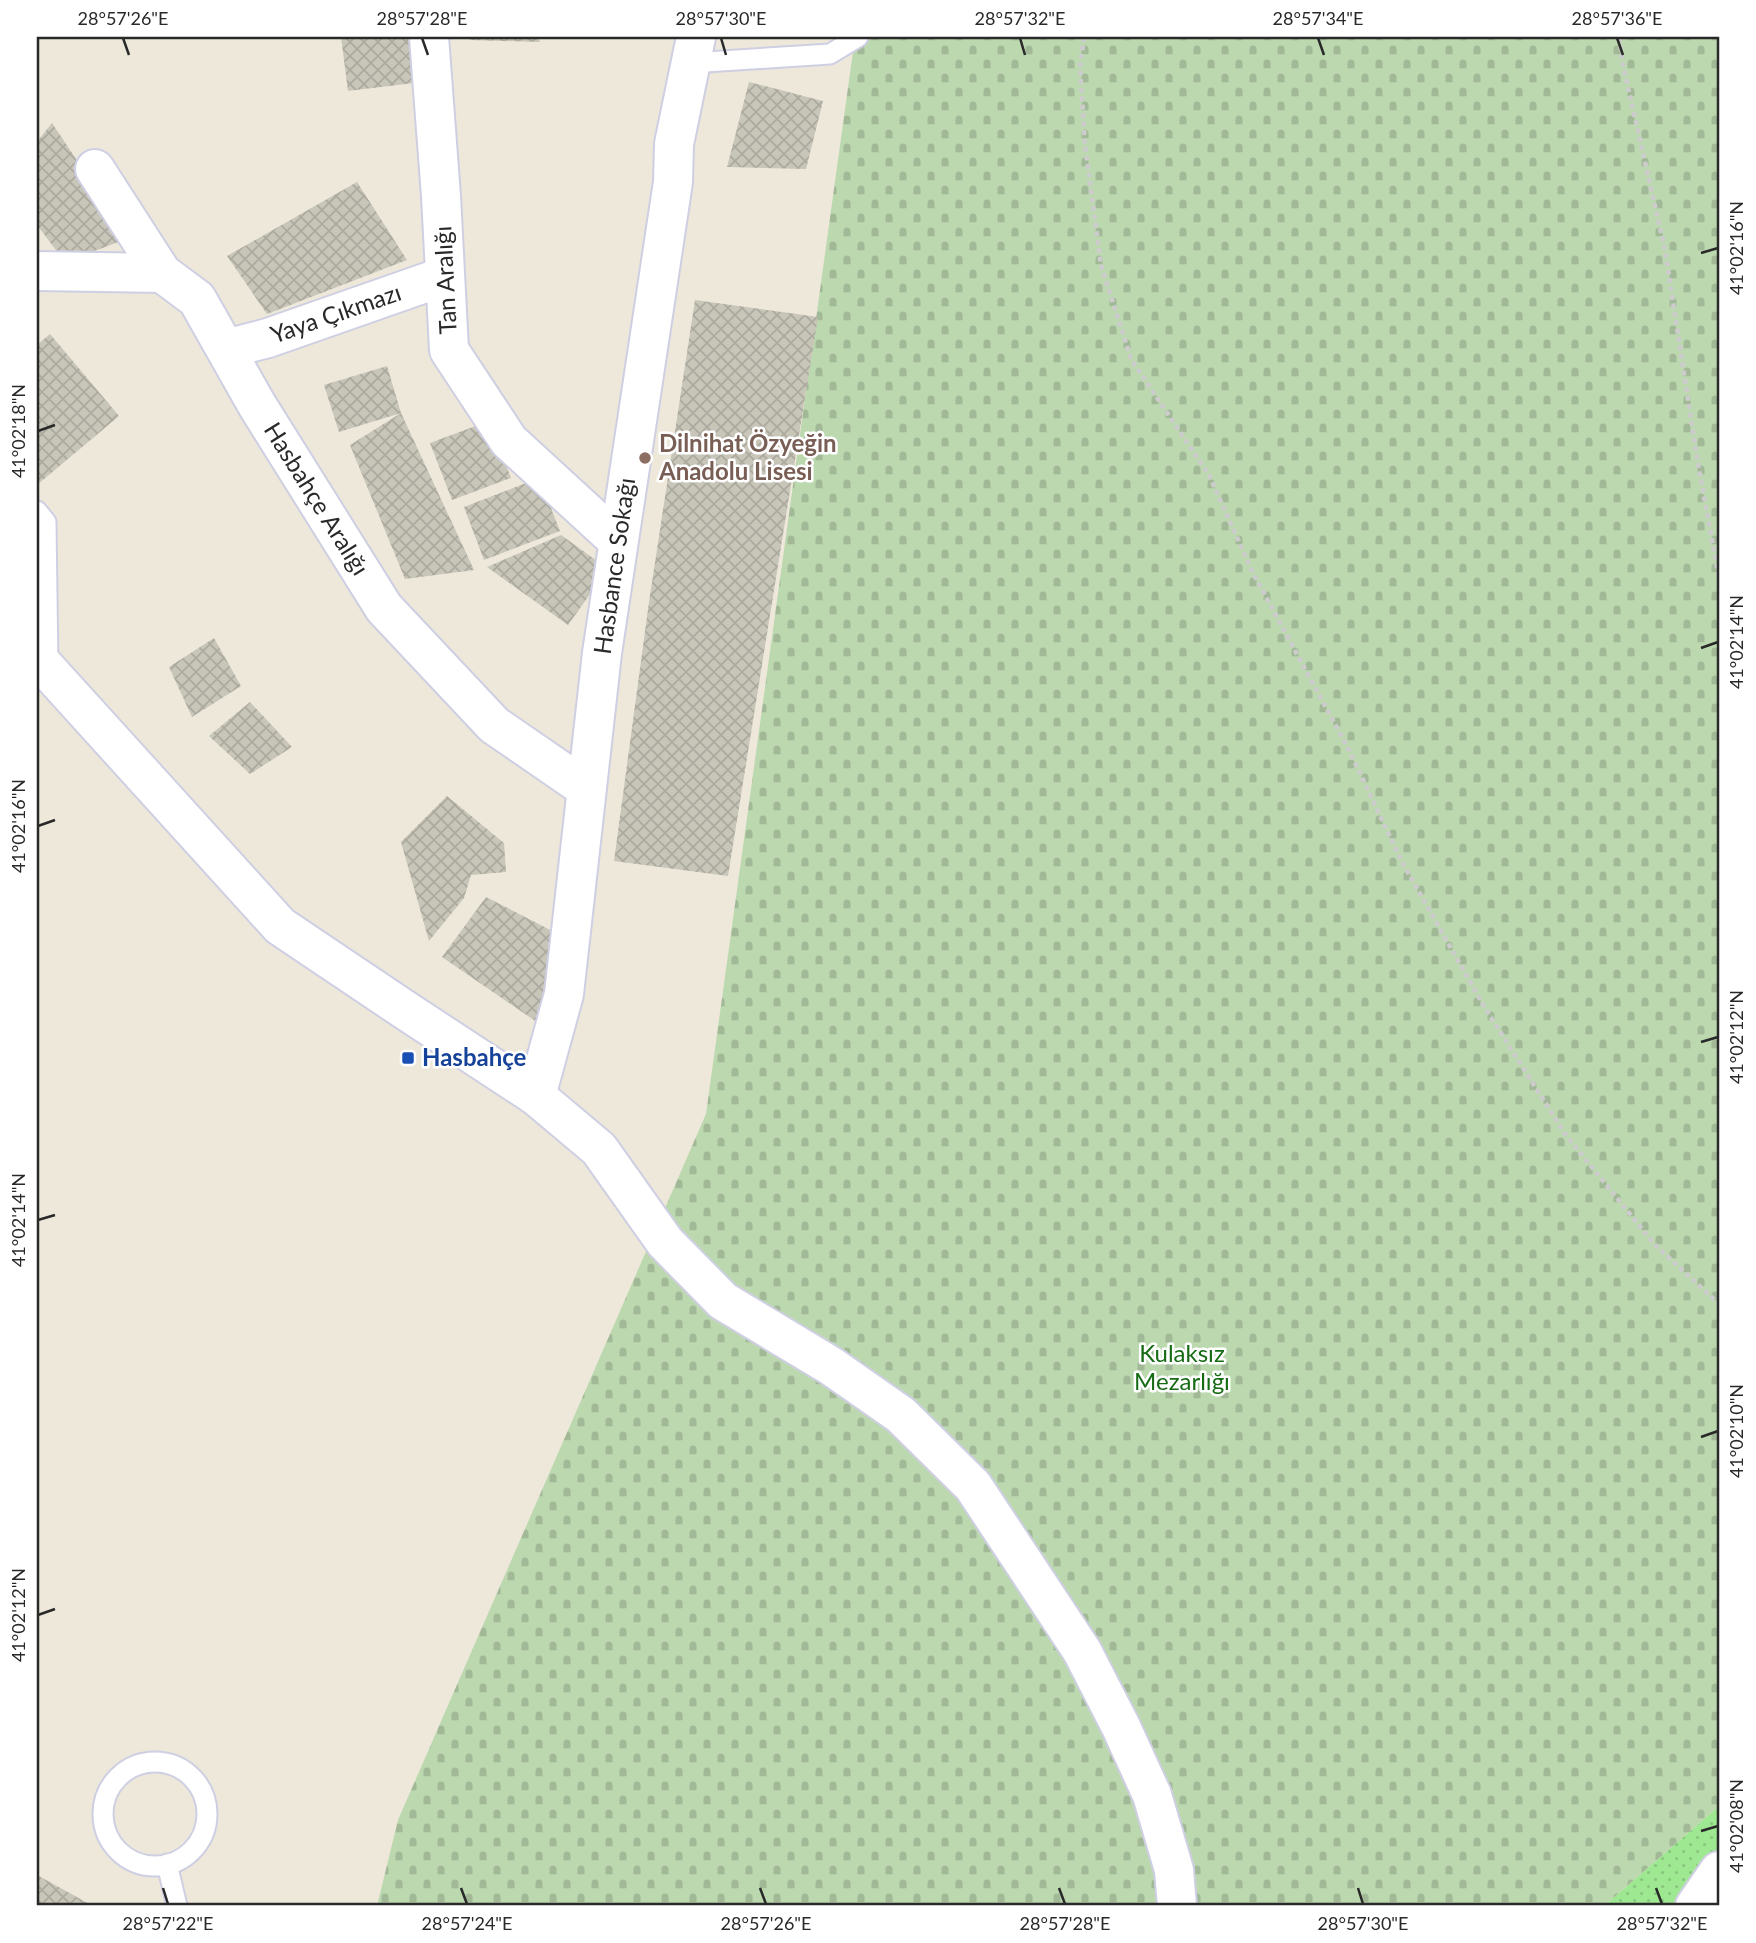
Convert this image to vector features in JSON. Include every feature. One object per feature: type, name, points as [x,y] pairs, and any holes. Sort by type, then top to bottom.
[{"type":"street","name":"Tan Aralığı","points":[[429,37],[442,196],[449,350],[509,441],[618,541]]},
{"type":"street","name":"Hasbance Sokağı","points":[[536,1096],[564,994],[602,653],[673,182],[674,144],[693,50]]},
{"type":"street","name":"Hasbahçe Aralığı","points":[[94,169],[162,273],[197,299],[257,405],[384,608],[494,725],[587,789]]},
{"type":"street","points":[[37,271],[162,273]]},
{"type":"street","name":"Yaya Çıkmazı","points":[[226,349],[268,338],[446,276]]},
{"type":"street","points":[[43,664],[280,926],[536,1096],[599,1149],[666,1242],[723,1301],[831,1366],[901,1415],[973,1486],[1082,1651],[1121,1727],[1152,1796],[1174,1870],[1177,1906]]},
{"type":"street","points":[[1695,1906],[1719,1871]]},
{"type":"street","points":[[1706,1906],[1719,1894]]},
{"type":"lane","points":[[693,50],[830,54],[858,37]]},
{"type":"lane","points":[[37,511],[46,522],[43,664]]},
{"type":"lane","points":[[153,1760],[176,1765],[195,1779],[207,1799],[208,1822],[199,1844],[181,1860],[167,1864],[158,1867],[135,1863],[115,1849],[104,1828],[103,1805],[112,1783],[130,1767],[153,1760]]},
{"type":"lane","points":[[167,1864],[177,1906]]},
{"type":"path","points":[[1084,37],[1080,66],[1085,145],[1101,264],[1131,359],[1209,475],[1254,573],[1349,750],[1402,862],[1485,1008],[1565,1134],[1655,1245],[1719,1304]]},
{"type":"path","points":[[1619,37],[1665,250],[1698,464],[1719,578]]},
{"type":"green space","name":"Kulaksız Mezarlığı","points":[[855,37],[1719,37],[1719,1806],[1604,1906],[377,1906],[398,1820],[706,1114]]},
{"type":"green space","points":[[1719,1806],[1719,1906],[1604,1906]]},
{"type":"building","points":[[341,37],[408,37],[414,83],[348,91]]},
{"type":"building","points":[[469,37],[538,37],[540,42],[470,40]]},
{"type":"building","points":[[749,82],[823,101],[806,169],[727,167]]},
{"type":"building","points":[[52,123],[129,238],[65,262],[37,225],[37,142]]},
{"type":"building","points":[[357,182],[407,260],[267,314],[227,256]]},
{"type":"building","points":[[695,300],[818,317],[728,876],[614,861],[649,602]]},
{"type":"building","points":[[50,334],[119,416],[37,485],[37,345]]},
{"type":"building","points":[[387,366],[401,413],[339,432],[324,385]]},
{"type":"building","points":[[401,413],[474,570],[405,579],[350,445]]},
{"type":"building","points":[[489,421],[511,478],[452,500],[430,443]]},
{"type":"building","points":[[539,478],[560,531],[484,560],[464,507]]},
{"type":"building","points":[[561,535],[608,569],[568,625],[487,567]]},
{"type":"building","points":[[214,638],[241,686],[192,717],[169,667]]},
{"type":"building","points":[[250,702],[292,747],[250,774],[209,736]]},
{"type":"building","points":[[447,796],[504,843],[506,872],[471,875],[464,898],[429,941],[401,842]]},
{"type":"building","points":[[486,897],[560,935],[544,1027],[442,957]]},
{"type":"building","points":[[37,1875],[93,1906],[37,1906]]},
{"type":"place","name":"Dilnihat Özyeğin Anadolu Lisesi","points":[[645,458]]},
{"type":"place","name":"Hasbahçe","points":[[408,1058]]}]
